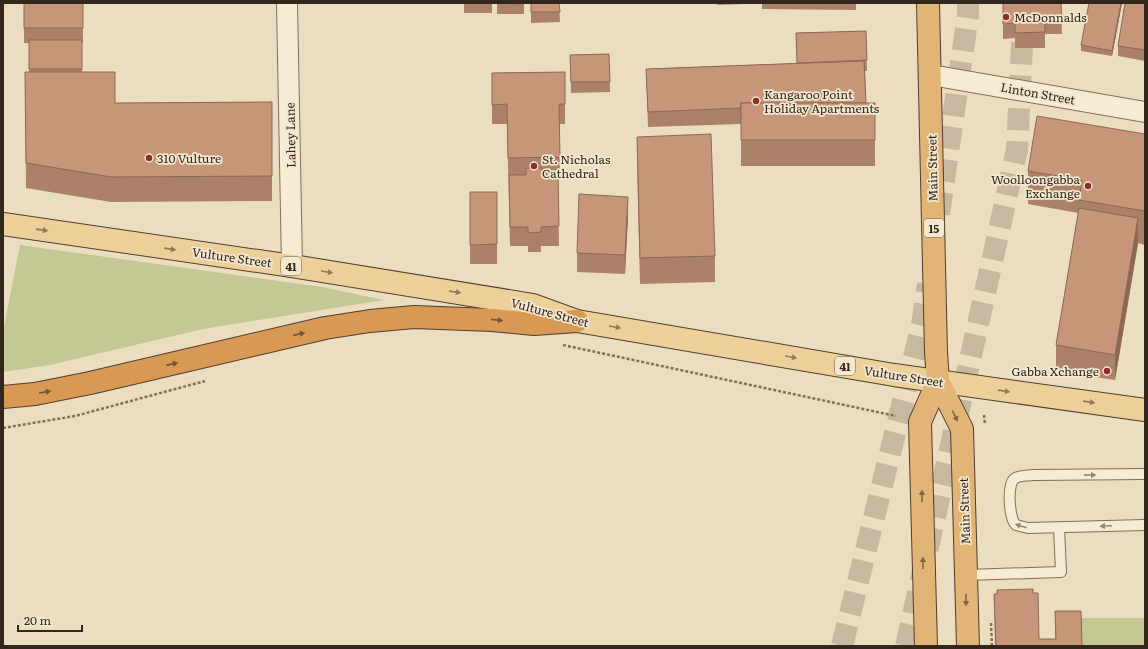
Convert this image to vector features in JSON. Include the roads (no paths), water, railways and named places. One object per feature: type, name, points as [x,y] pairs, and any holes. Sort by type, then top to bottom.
[{"type":"highway","name":"Main Street","points":[[926,646],[920,422],[938,381],[928,3]]},
{"type":"highway","points":[[3,397],[76,386],[325,328],[370,321],[414,318],[477,319],[534,324],[577,321]]},
{"type":"highway","name":"Main Street","points":[[938,381],[962,429],[968,646]]},
{"type":"main road","name":"Vulture Street","points":[[3,224],[292,266],[533,305],[577,321],[894,375],[1145,410]]},
{"type":"street","name":"Lahey Lane","points":[[287,3],[292,266]]},
{"type":"street","name":"Linton Street","points":[[931,75],[1145,112]]},
{"type":"lane","points":[[1145,474],[1033,475],[1018,477],[1014,479],[1010,485],[1011,516],[1014,524],[1028,528],[1145,525]]},
{"type":"lane","points":[[966,575],[1061,572],[1059,528]]},
{"type":"tunnel","points":[[939,214],[968,15],[968,3]]},
{"type":"tunnel","points":[[906,646],[1017,150],[1024,3]]},
{"type":"tunnel","points":[[842,646],[922,325],[928,284]]},
{"type":"place","name":"McDonnalds","points":[[1006,17]]},
{"type":"place","name":"Kangaroo Point Holiday Apartments","points":[[756,101]]},
{"type":"place","name":"310 Vulture","points":[[149,158]]},
{"type":"place","name":"St. Nicholas Cathedral","points":[[534,166]]},
{"type":"place","name":"Woolloongabba Exchange","points":[[1088,186]]},
{"type":"place","name":"Gabba Xchange","points":[[1107,371]]}]
